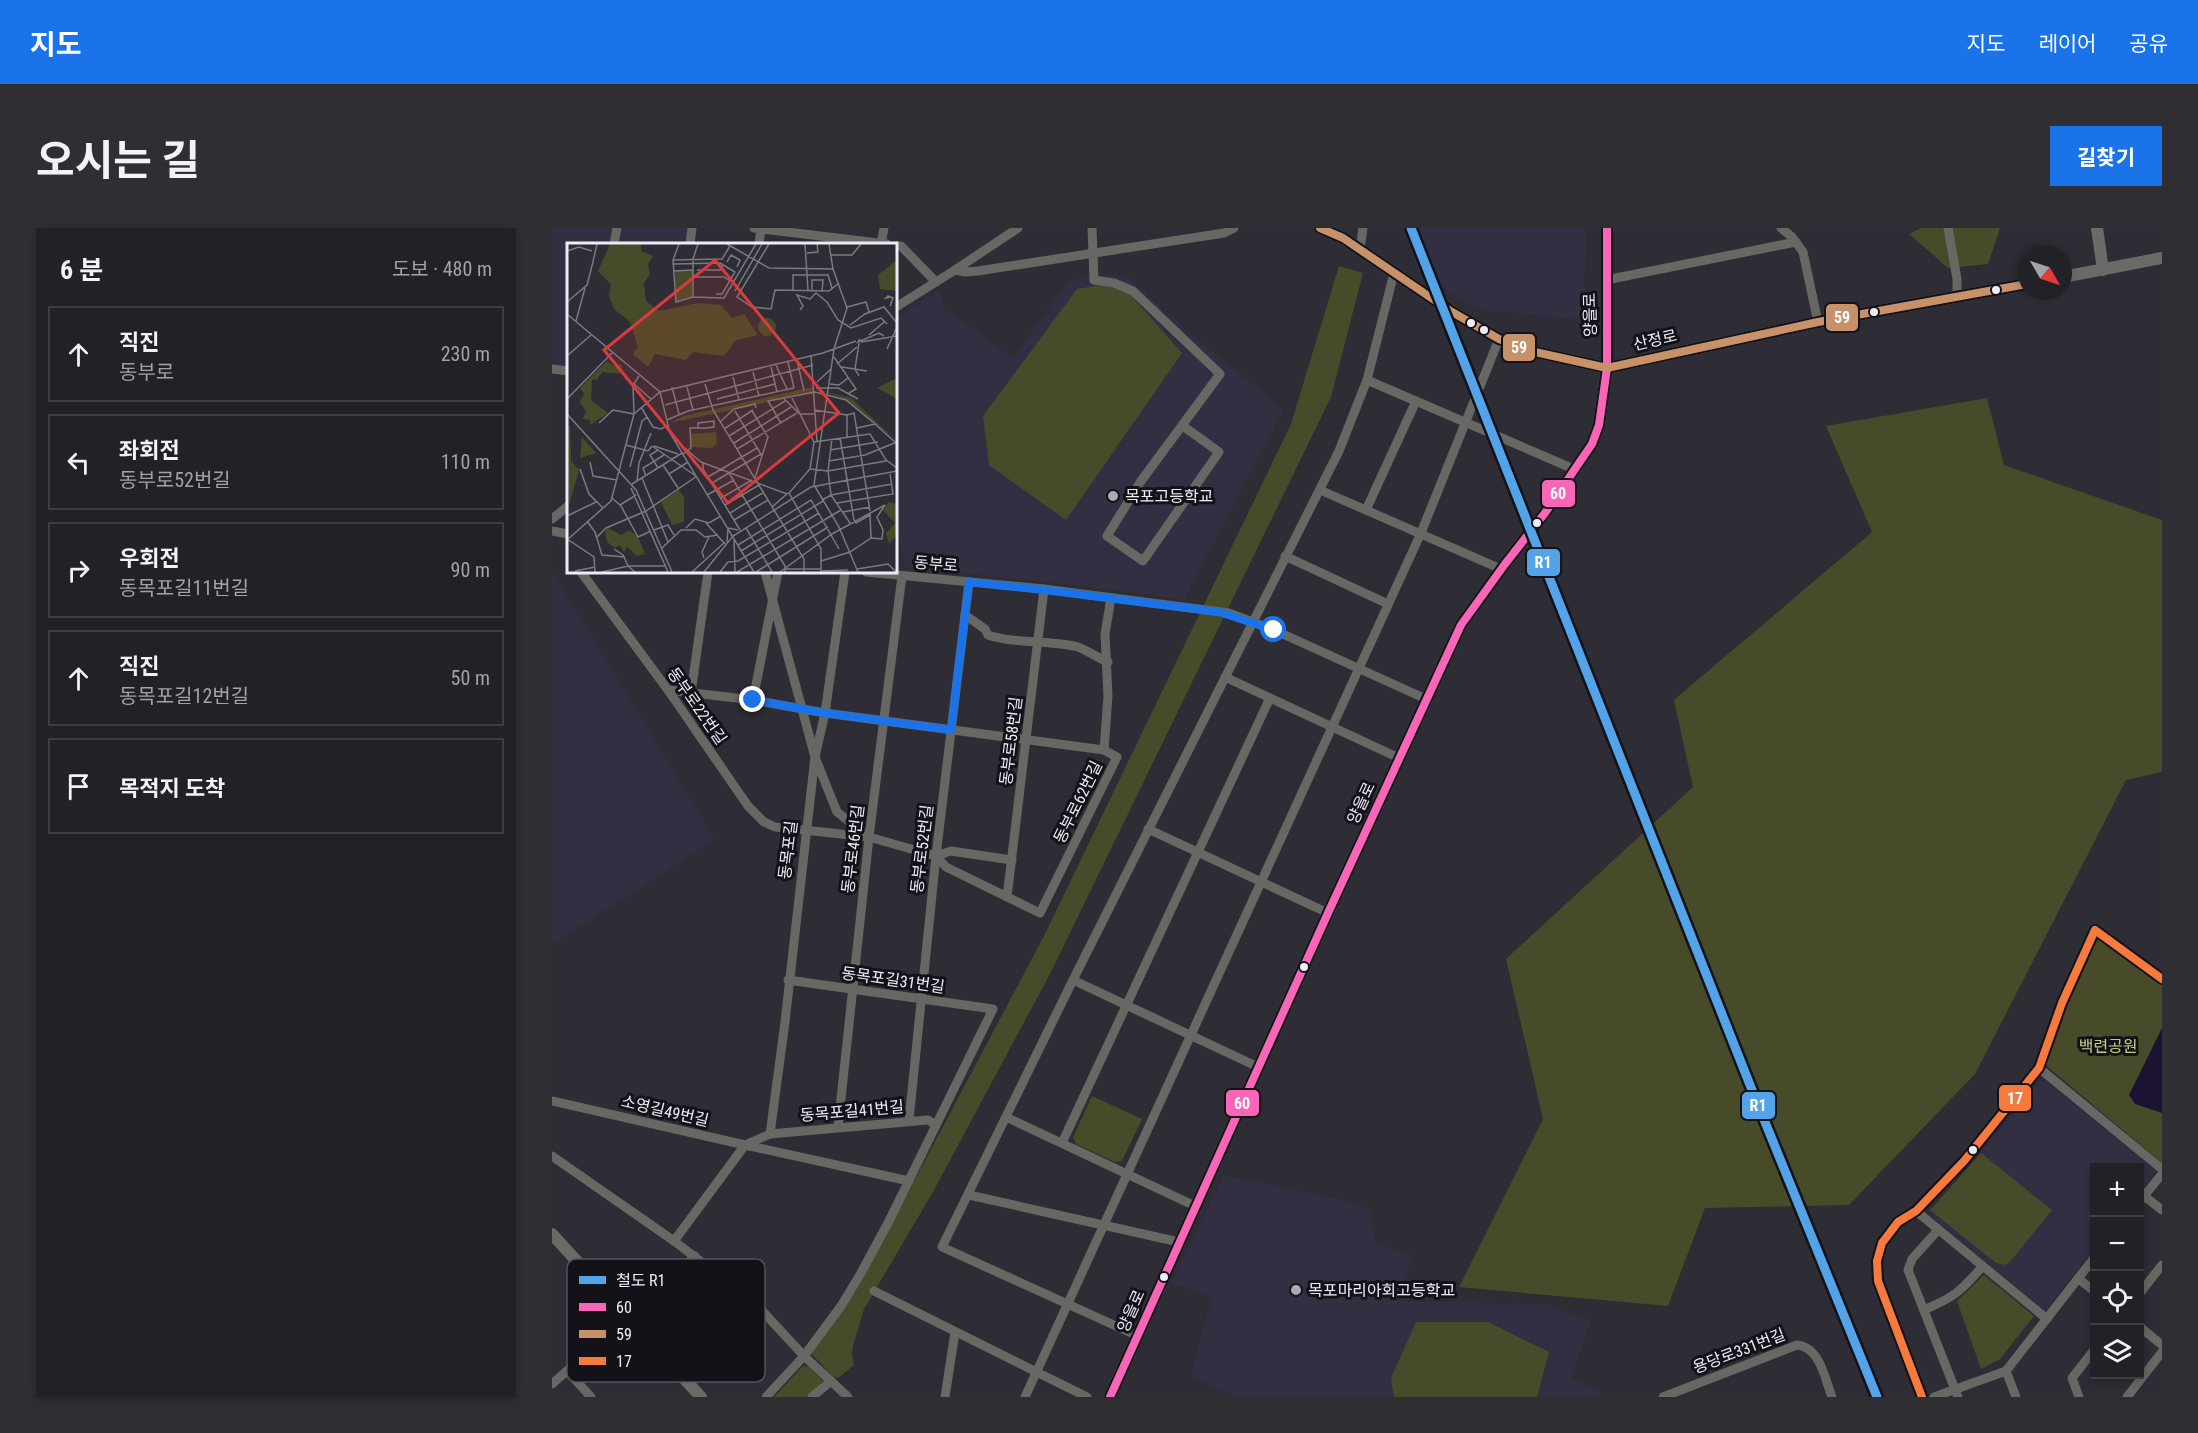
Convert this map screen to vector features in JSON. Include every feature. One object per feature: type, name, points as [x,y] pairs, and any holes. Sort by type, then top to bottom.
[{"type":"street","points":[[614,243],[617,228]]},
{"type":"street","points":[[690,243],[692,228]]},
{"type":"street","points":[[754,228],[822,240],[866,243]]},
{"type":"street","points":[[881,243],[884,228]]},
{"type":"street","points":[[897,306],[1018,228]]},
{"type":"street","points":[[1092,228],[1094,280],[1114,283],[1133,291],[1220,374],[1141,481],[1107,536],[1143,561],[1219,452],[1183,426]]},
{"type":"street","points":[[955,270],[978,271],[1224,234],[1234,228]]},
{"type":"street","name":"산정로","points":[[1320,228],[1343,238],[1499,339],[1526,350],[1607,368],[1818,322],[2018,286]]},
{"type":"street","points":[[1360,250],[1363,228]]},
{"type":"street","name":"양을로","points":[[1110,1397],[1258,1066],[1461,625],[1576,470],[1592,444],[1599,425],[1607,368],[1607,228]]},
{"type":"street","points":[[1781,228],[1803,252],[1818,322]]},
{"type":"street","points":[[1948,228],[1958,296]]},
{"type":"street","points":[[2097,228],[2103,270]]},
{"type":"street","points":[[1606,280],[1796,242]]},
{"type":"street","points":[[897,246],[901,246],[936,282]]},
{"type":"street","points":[[2072,275],[2162,258]]},
{"type":"street","points":[[1137,1336],[942,1247],[1148,829],[1339,451],[1367,380],[1394,273]]},
{"type":"street","points":[[1025,1397],[1420,533],[1467,423],[1499,339]]},
{"type":"street","points":[[552,369],[567,371]]},
{"type":"street","points":[[1367,380],[1576,470]]},
{"type":"street","points":[[1366,510],[1416,401]]},
{"type":"street","points":[[1320,490],[1501,569]]},
{"type":"street","points":[[552,519],[567,507]]},
{"type":"street","points":[[552,531],[567,534]]},
{"type":"street","points":[[1285,556],[1388,604]]},
{"type":"street","name":"동부로22번길","points":[[582,573],[668,690],[753,813],[770,825],[869,837]]},
{"type":"street","points":[[692,693],[708,573]]},
{"type":"street","points":[[765,573],[815,757],[837,812],[869,837],[936,856],[946,867],[1007,897]]},
{"type":"street","points":[[753,700],[778,573]]},
{"type":"street","name":"동목포길","points":[[770,1134],[785,1022],[805,831],[845,573]]},
{"type":"street","name":"동부로","points":[[875,573],[1044,590],[1219,612],[1253,621],[1426,699]]},
{"type":"street","name":"동부로46번길","points":[[838,1126],[869,837],[902,576]]},
{"type":"street","name":"동부로52번길","points":[[909,1120],[936,856],[969,582]]},
{"type":"street","name":"동부로58번길","points":[[1007,897],[1044,590]]},
{"type":"street","name":"동부로62번길","points":[[1007,897],[1040,913],[1117,757],[1104,750],[1108,696],[1105,634],[1111,598]]},
{"type":"street","points":[[966,615],[985,629],[988,635],[1001,639],[1077,646],[1092,656],[1108,662]]},
{"type":"street","points":[[1225,677],[1400,758]]},
{"type":"street","points":[[668,690],[1104,750]]},
{"type":"street","points":[[1062,1143],[1270,698]]},
{"type":"street","points":[[1148,829],[1328,913]]},
{"type":"street","points":[[936,856],[951,851],[1012,860]]},
{"type":"street","points":[[1922,1397],[1878,1281],[1877,1260],[1882,1243],[1898,1222],[1916,1211],[1964,1161],[2039,1068],[2062,1003],[2095,930],[2162,979]]},
{"type":"street","name":"동목포길31번길","points":[[788,980],[993,1009],[936,1125]]},
{"type":"street","points":[[1073,980],[1258,1066]]},
{"type":"street","points":[[2039,1068],[2162,1169]]},
{"type":"street","name":"소영길49번길","points":[[552,1101],[909,1181]]},
{"type":"street","points":[[1006,1117],[1195,1206]]},
{"type":"street","name":"동목포길41번길","points":[[770,1134],[909,1120],[928,1120],[936,1125]]},
{"type":"street","points":[[765,1397],[804,1356],[841,1306],[861,1273],[936,1125]]},
{"type":"street","points":[[674,1241],[745,1145],[770,1134]]},
{"type":"street","points":[[552,1156],[699,1259]]},
{"type":"street","points":[[2144,1196],[2162,1174]]},
{"type":"street","points":[[969,1195],[1179,1242]]},
{"type":"street","points":[[2144,1200],[2162,1210]]},
{"type":"street","points":[[1916,1211],[2047,1319]]},
{"type":"street","points":[[1938,1230],[1912,1259],[1908,1270],[1956,1393]]},
{"type":"street","points":[[552,1234],[574,1259]]},
{"type":"street","points":[[692,1259],[695,1256]]},
{"type":"street","points":[[1934,1397],[1956,1393],[2006,1371],[2090,1264]]},
{"type":"street","points":[[2144,1287],[2162,1264]]},
{"type":"street","points":[[1924,1310],[1950,1298],[1964,1288],[1982,1267]]},
{"type":"street","points":[[2079,1279],[2090,1288]]},
{"type":"street","points":[[874,1291],[1087,1397]]},
{"type":"street","points":[[765,1314],[804,1356],[848,1397]]},
{"type":"street","points":[[2144,1331],[2162,1345]]},
{"type":"street","points":[[945,1397],[955,1332]]},
{"type":"street","name":"용당로331번길","points":[[1663,1397],[1797,1345],[1809,1348],[1813,1352],[1832,1397]]},
{"type":"street","points":[[2127,1397],[2162,1352]]},
{"type":"street","points":[[2079,1397],[2072,1378],[2090,1355]]},
{"type":"street","points":[[552,1384],[567,1371]]},
{"type":"street","points":[[2006,1371],[2016,1397]]},
{"type":"street","points":[[813,1397],[831,1381]]},
{"type":"street","points":[[577,1382],[591,1397]]},
{"type":"street","points":[[687,1382],[701,1397]]},
{"type":"shaded area","points":[[552,228],[692,228],[690,243],[567,243],[567,371],[552,369]]},
{"type":"shaded area","points":[[1415,228],[1586,228],[1584,320],[1488,312],[1470,305],[1416,270],[1411,245]]},
{"type":"shaded area","name":"목포고등학교","points":[[1116,274],[1129,278],[1188,332],[1283,411],[1184,600],[1116,590],[906,567],[897,530],[897,317],[940,290],[944,308],[1013,358],[1069,280]]},
{"type":"shaded area","points":[[552,571],[715,839],[552,945]]},
{"type":"shaded area","points":[[2162,1028],[2162,1113],[2135,1104],[2129,1095]]},
{"type":"shaded area","points":[[2046,1081],[2156,1171],[2144,1186],[2144,1163],[2090,1163],[2090,1253],[2045,1311],[1931,1216],[1930,1210],[1970,1167],[2038,1082]]},
{"type":"shaded area","name":"목포마리아회고등학교","points":[[1224,1175],[1349,1201],[1369,1209],[1376,1243],[1413,1256],[1396,1301],[1546,1304],[1591,1321],[1571,1378],[1602,1392],[1599,1397],[1236,1397],[1191,1376],[1212,1296],[1171,1284]]},
{"type":"green space","points":[[1921,228],[2000,228],[1988,264],[1948,268],[1909,234]]},
{"type":"green space","points":[[1339,266],[1363,273],[1331,397],[1051,972],[933,1192],[864,1309],[853,1346],[854,1365],[838,1378],[832,1376],[811,1353],[877,1251],[1045,934],[1291,424]]},
{"type":"green space","points":[[1101,285],[1127,291],[1182,353],[1066,520],[989,465],[983,416],[1077,289]]},
{"type":"green space","points":[[1987,398],[2004,465],[2162,520],[2162,772],[2126,780],[1975,1074],[1849,1205],[1705,1208],[1668,1306],[1459,1287],[1543,1119],[1506,959],[1693,787],[1674,700],[1872,532],[1826,426]]},
{"type":"green space","name":"백련공원","points":[[2098,938],[2162,985],[2162,1163],[2042,1062]]},
{"type":"green space","points":[[1092,1096],[1142,1119],[1122,1161],[1115,1162],[1076,1144],[1073,1137]]},
{"type":"green space","points":[[1981,1153],[2052,1210],[2006,1265],[1996,1263],[1930,1210]]},
{"type":"green space","points":[[1984,1275],[2034,1316],[2000,1359],[1981,1369],[1957,1301]]},
{"type":"green space","points":[[1416,1322],[1488,1322],[1549,1352],[1537,1397],[1394,1397],[1391,1378]]},
{"type":"green space","points":[[803,1366],[809,1367],[823,1381],[806,1397],[774,1397]]},
{"type":"railway","points":[[1869,1363],[1882,1397]]},
{"type":"rail line","name":"R1","points":[[1411,228],[1752,1090],[1877,1397]]},
{"type":"transit line","name":"59","points":[[1320,228],[1343,238],[1452,312],[1499,339],[1526,350],[1607,368],[1818,322],[2018,286]]},
{"type":"transit line","name":"60","points":[[1110,1397],[1328,913],[1461,625],[1545,513],[1592,444],[1599,425],[1607,368],[1607,228]]},
{"type":"transit line","name":"17","points":[[1922,1397],[1878,1281],[1877,1261],[1882,1243],[1898,1222],[1916,1211],[1964,1161],[2039,1068],[2062,1003],[2095,930],[2162,979]]},
{"type":"place","name":"목포고등학교","points":[[1113,496]]},
{"type":"place","name":"목포마리아회고등학교","points":[[1296,1290]]},
{"type":"route","points":[[753,700],[825,713],[951,730],[969,582],[1219,612],[1253,621],[1274,630]]}]
